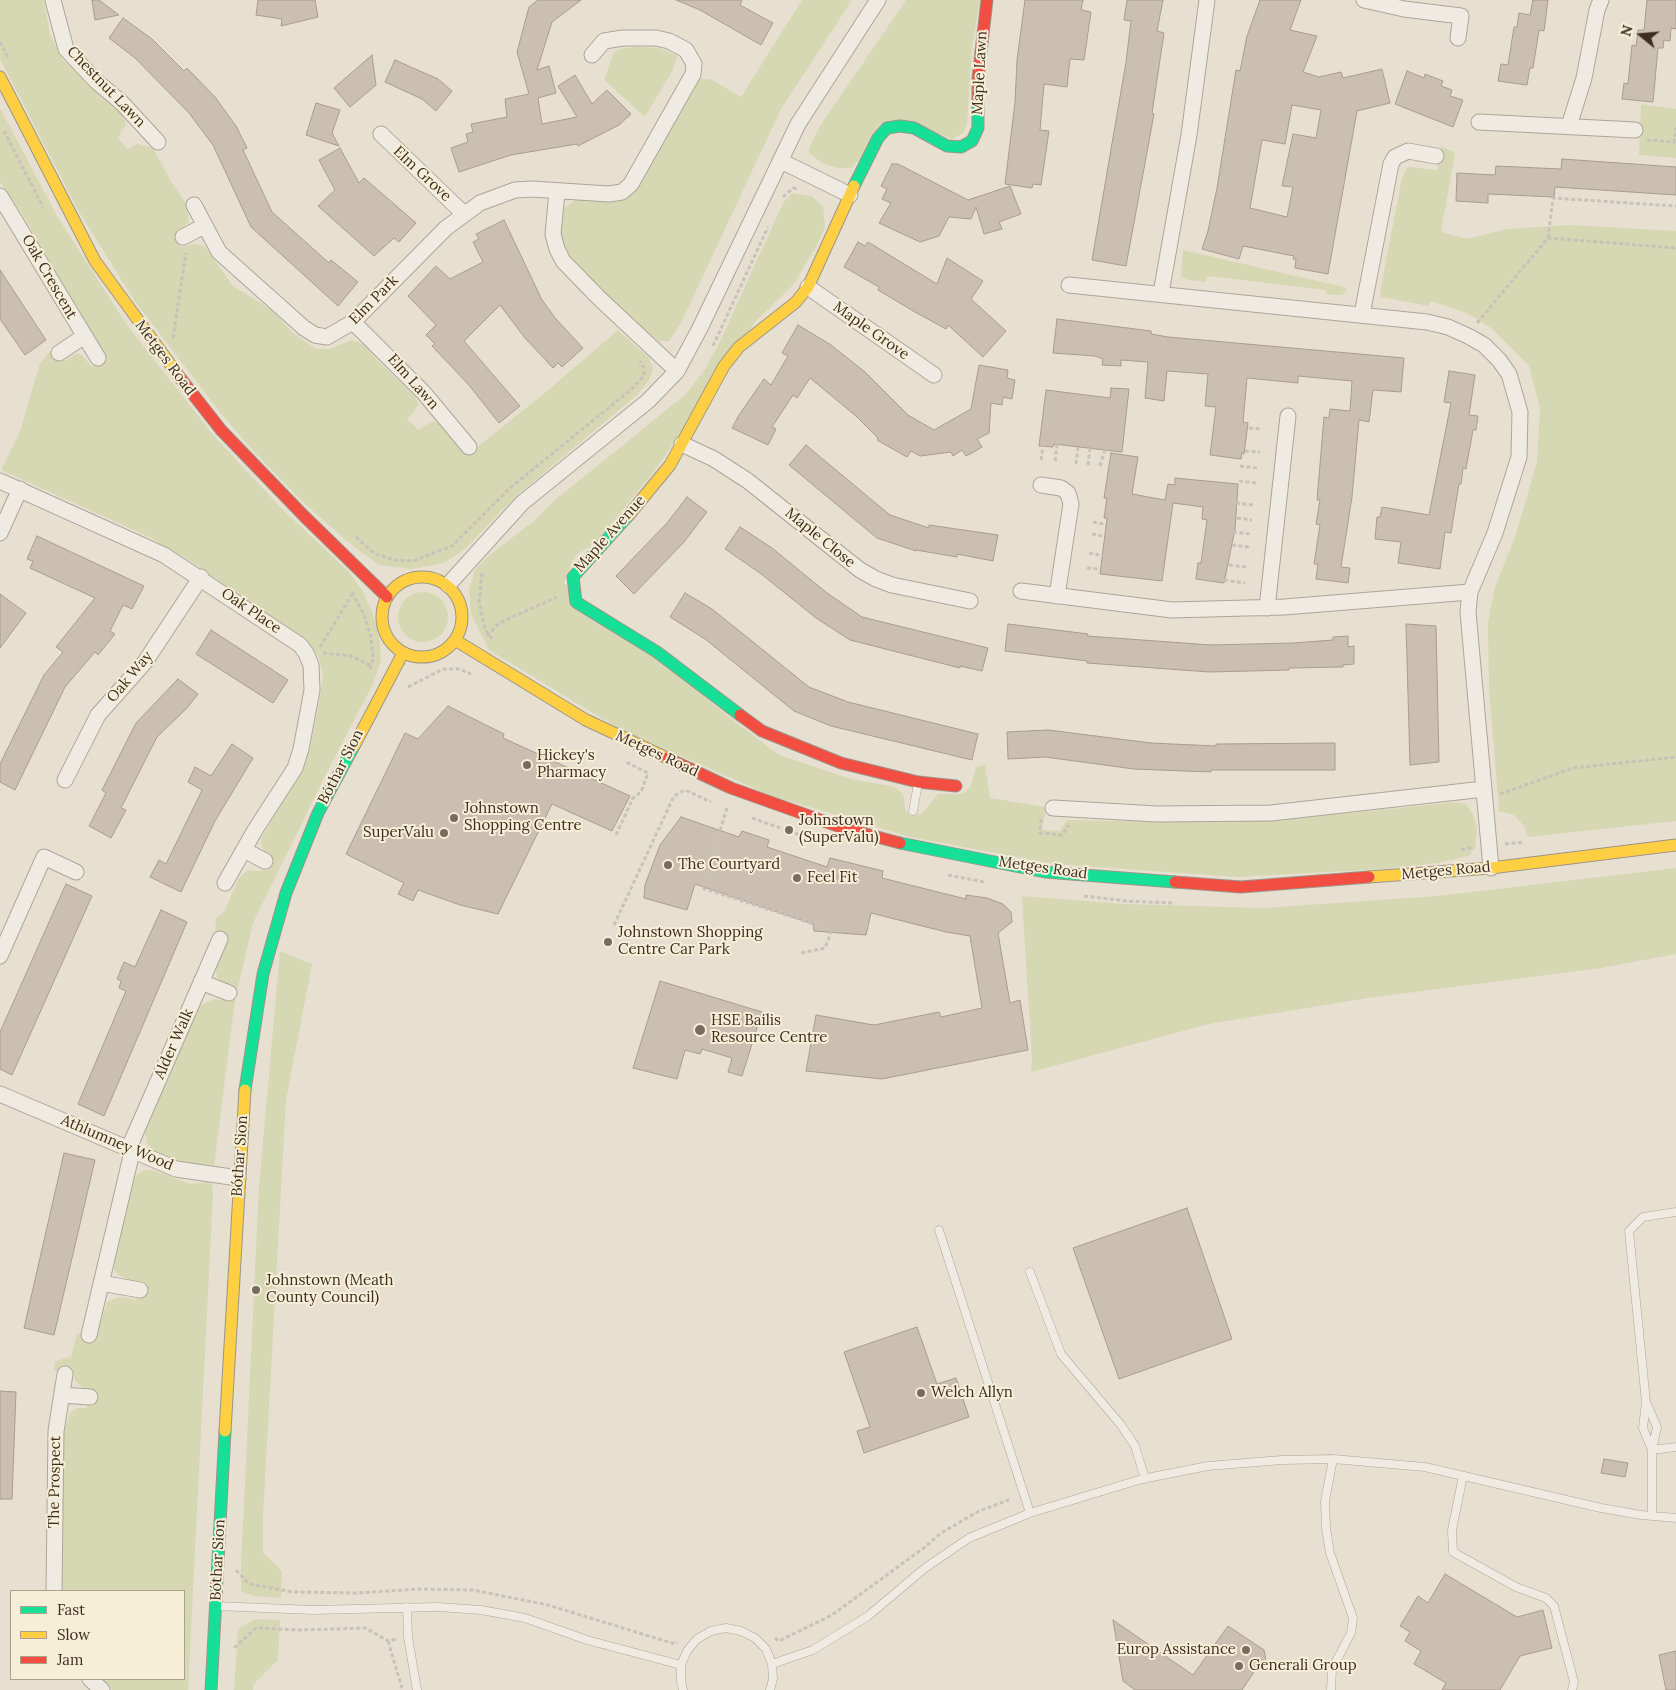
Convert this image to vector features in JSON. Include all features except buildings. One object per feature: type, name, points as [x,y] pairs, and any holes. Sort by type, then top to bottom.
[{"type":"street","name":"Chestnut Lawn","points":[[53,0],[66,50],[96,81],[122,103],[158,142]]},
{"type":"street","points":[[448,585],[522,503],[648,401],[677,371],[700,328],[798,124],[878,0]]},
{"type":"street","name":"Maple Lawn","points":[[850,195],[878,138],[887,128],[900,126],[914,128],[947,146],[960,147],[972,141],[978,128],[978,78],[986,0]]},
{"type":"street","points":[[1161,293],[1189,135],[1207,0]]},
{"type":"street","points":[[1364,0],[1404,9],[1461,16],[1458,38]]},
{"type":"street","points":[[1569,126],[1584,78],[1597,10],[1601,0]]},
{"type":"street","name":"Elm Park","points":[[194,205],[219,252],[228,261],[315,335],[327,337],[353,322],[463,213],[480,203],[515,190],[532,188],[557,192],[609,194],[622,192],[631,184],[693,74],[694,64],[686,50],[662,39],[623,38],[604,41],[592,55]]},
{"type":"street","name":"Metges Road","points":[[0,77],[95,261],[156,348],[221,430],[304,516],[387,597]]},
{"type":"street","points":[[1479,122],[1636,130]]},
{"type":"street","name":"Elm Grove","points":[[381,134],[463,213]]},
{"type":"street","points":[[1362,314],[1391,164],[1395,157],[1408,151],[1436,156]]},
{"type":"street","points":[[781,161],[850,195]]},
{"type":"street","points":[[557,192],[553,234],[556,249],[563,261],[592,292],[677,371]]},
{"type":"street","name":"Maple Avenue","points":[[850,195],[808,287],[796,302],[739,347],[724,366],[670,465],[609,539],[572,577],[576,602],[657,652],[762,731],[841,763],[918,782],[956,786]]},
{"type":"street","name":"Oak Crescent","points":[[0,196],[83,337],[98,358]]},
{"type":"street","points":[[186,236],[204,226]]},
{"type":"street","points":[[1070,284],[1427,322],[1448,327],[1484,345],[1509,374],[1518,403],[1519,457],[1495,533],[1470,592],[1468,633],[1491,868]]},
{"type":"street","name":"Maple Grove","points":[[808,287],[934,376]]},
{"type":"street","name":"Elm Lawn","points":[[353,322],[424,393],[469,447]]},
{"type":"street","points":[[59,353],[83,337]]},
{"type":"street","points":[[1267,608],[1288,416]]},
{"type":"street","name":"Maple Close","points":[[682,444],[714,459],[748,480],[860,570],[876,579],[892,585],[970,601]]},
{"type":"street","name":"Oak Place","points":[[0,481],[135,540],[201,577],[300,645],[308,656]]},
{"type":"street","points":[[1041,485],[1061,488],[1068,493],[1071,504],[1058,596]]},
{"type":"street","points":[[0,533],[20,489]]},
{"type":"street","name":"Oak Way","points":[[65,780],[98,715],[145,662],[201,577]]},
{"type":"street","points":[[415,577],[430,577],[448,585],[460,601],[463,613],[461,629],[448,648],[431,656],[421,658],[403,653],[391,643],[384,632],[382,616],[387,597],[400,582],[415,577]]},
{"type":"street","points":[[1021,592],[1172,610],[1267,608],[1470,592]]},
{"type":"street","name":"Metges Road","points":[[455,640],[586,720],[713,780],[843,828],[903,844],[1045,872],[1242,887],[1491,868],[1676,845]]},
{"type":"street","name":"Bóthar Sion","points":[[211,1690],[238,1178],[246,1073],[254,1022],[264,974],[286,893],[318,813],[403,653]]},
{"type":"street","points":[[225,883],[295,768],[301,749],[312,690],[311,665],[308,656]]},
{"type":"street","points":[[1053,808],[1157,814],[1271,813],[1484,794]]},
{"type":"street","points":[[244,850],[265,861]]},
{"type":"street","points":[[2,948],[44,857],[76,872]]},
{"type":"street","name":"Alder Walk","points":[[89,1335],[130,1151],[220,939]]},
{"type":"street","points":[[201,982],[229,993]]},
{"type":"street","name":"Athlumney Wood","points":[[0,1094],[176,1169],[238,1178]]},
{"type":"street","points":[[101,1282],[140,1290]]},
{"type":"street","name":"The Prospect","points":[[54,1590],[56,1431],[65,1374]]},
{"type":"street","points":[[62,1395],[90,1397]]},
{"type":"street","points":[[91,1680],[102,1690]]},
{"type":"lane","points":[[913,811],[918,782]]},
{"type":"lane","points":[[1652,1450],[1643,1428],[1646,1402],[1629,1231],[1643,1217],[1676,1212]]},
{"type":"lane","points":[[939,1230],[1030,1514]]},
{"type":"lane","points":[[1030,1272],[1061,1354],[1121,1425],[1135,1446],[1145,1479]]},
{"type":"lane","points":[[1646,1402],[1657,1427],[1652,1450],[1652,1516]]},
{"type":"lane","points":[[1652,1450],[1676,1447]]},
{"type":"lane","points":[[772,1664],[813,1650],[868,1616],[925,1568],[969,1538],[1030,1514],[1145,1479],[1208,1466],[1282,1460],[1333,1459],[1426,1467],[1601,1508],[1676,1518]]},
{"type":"lane","points":[[1331,1690],[1332,1669],[1351,1633],[1353,1618],[1330,1553],[1326,1528],[1325,1501],[1333,1459]]},
{"type":"lane","points":[[1463,1476],[1452,1530],[1453,1552],[1516,1587],[1546,1598],[1554,1606],[1574,1682],[1572,1690]]},
{"type":"lane","points":[[216,1606],[313,1610],[407,1607],[481,1610],[525,1618],[587,1640],[681,1665]]},
{"type":"lane","points":[[407,1607],[408,1637],[417,1690]]},
{"type":"lane","points":[[683,1690],[681,1665],[687,1651],[697,1639],[711,1631],[726,1628],[741,1631],[755,1638],[766,1649],[772,1664],[773,1679],[770,1690]]},
{"type":"path","points":[[0,42],[12,66]]},
{"type":"path","points":[[1636,130],[1636,139],[1674,142],[1676,127]]},
{"type":"path","points":[[1468,336],[1486,310],[1548,238],[1553,198],[1676,206]]},
{"type":"path","points":[[173,339],[186,236]]},
{"type":"path","points":[[1548,238],[1676,248]]},
{"type":"path","points":[[167,331],[178,346]]},
{"type":"path","points":[[353,534],[375,554],[395,560],[413,561],[452,546],[510,488],[633,388],[644,376],[645,371],[639,359]]},
{"type":"path","points":[[1249,428],[1262,429]]},
{"type":"path","points":[[1054,461],[1057,444]]},
{"type":"path","points":[[1041,460],[1043,446]]},
{"type":"path","points":[[1076,464],[1078,446]]},
{"type":"path","points":[[1088,465],[1090,448]]},
{"type":"path","points":[[1100,466],[1105,449]]},
{"type":"path","points":[[1244,451],[1260,452]]},
{"type":"path","points":[[1240,466],[1258,468]]},
{"type":"path","points":[[1239,481],[1256,482]]},
{"type":"path","points":[[1236,503],[1254,505]]},
{"type":"path","points":[[1237,518],[1252,520]]},
{"type":"path","points":[[1093,522],[1104,524]]},
{"type":"path","points":[[1233,532],[1251,534]]},
{"type":"path","points":[[1092,534],[1103,536]]},
{"type":"path","points":[[1232,545],[1249,547]]},
{"type":"path","points":[[452,546],[458,552]]},
{"type":"path","points":[[1089,553],[1100,555]]},
{"type":"path","points":[[1229,565],[1247,567]]},
{"type":"path","points":[[486,568],[482,573],[479,587],[479,602],[488,634],[494,643]]},
{"type":"path","points":[[1087,568],[1099,569]]},
{"type":"path","points":[[1224,580],[1245,583]]},
{"type":"path","points":[[308,656],[324,653],[352,656],[372,666],[374,659],[371,637],[364,615],[348,587]]},
{"type":"path","points":[[488,634],[499,623],[564,594],[575,592]]},
{"type":"path","points":[[308,656],[318,651],[353,593]]},
{"type":"path","points":[[408,686],[443,669],[459,669],[472,675]]},
{"type":"path","points":[[615,757],[648,773],[641,792],[633,798],[616,835]]},
{"type":"path","points":[[1484,794],[1573,768],[1676,757]]},
{"type":"path","points":[[727,808],[702,888],[832,930],[825,948],[801,953]]},
{"type":"path","points":[[1456,853],[1466,847]]},
{"type":"path","points":[[773,1636],[779,1641],[832,1615],[925,1547],[941,1533],[979,1512],[1009,1500]]},
{"type":"path","points":[[235,1568],[250,1584],[293,1592],[357,1592],[420,1588],[473,1590],[548,1605],[675,1644],[681,1639]]},
{"type":"path","points":[[232,1651],[236,1643],[256,1628],[300,1630],[366,1628],[388,1641],[408,1637]]},
{"type":"path","points":[[388,1641],[403,1690]]},
{"type":"green space","points":[[0,0],[44,0],[50,35],[63,60],[104,96],[124,117],[126,124],[118,138],[127,149],[137,144],[153,148],[172,183],[187,205],[189,222],[176,233],[183,247],[193,244],[202,245],[206,248],[233,286],[272,310],[292,332],[316,349],[330,349],[352,340],[365,345],[376,359],[415,396],[418,404],[415,411],[407,419],[418,430],[434,421],[439,423],[466,456],[540,397],[618,330],[649,358],[653,369],[649,380],[637,395],[516,496],[465,549],[444,563],[412,569],[379,565],[348,542],[303,502],[258,456],[222,415],[134,300],[78,210],[0,59]]},
{"type":"green space","points":[[802,0],[852,0],[781,109],[681,323],[669,341],[659,341],[643,329],[581,271],[570,257],[561,236],[561,214],[564,208],[576,200],[620,201],[633,193],[700,79],[711,79],[741,97]]},
{"type":"green space","points":[[906,0],[980,0],[972,47],[967,124],[963,133],[952,139],[901,120],[851,168],[838,168],[822,163],[809,153],[810,146],[820,126]]},
{"type":"green space","points":[[624,48],[658,48],[677,56],[673,70],[645,117],[604,80],[614,52]]},
{"type":"green space","points":[[1641,104],[1676,109],[1676,158],[1639,155]]},
{"type":"green space","points":[[0,108],[57,216],[127,325],[214,436],[283,510],[347,570],[362,590],[373,614],[380,641],[381,661],[372,686],[329,768],[253,923],[235,1000],[214,1166],[182,1163],[154,1151],[147,1144],[145,1132],[199,1006],[214,999],[224,1000],[228,986],[217,978],[216,970],[227,941],[215,936],[216,918],[224,912],[239,878],[247,870],[261,871],[268,859],[261,844],[262,837],[305,764],[310,750],[323,676],[319,658],[310,644],[190,561],[149,537],[1,470],[20,432],[40,363],[49,352],[57,349],[65,361],[76,354],[81,354],[92,367],[106,358],[21,212],[0,182]]},
{"type":"green space","points":[[1441,146],[1455,153],[1441,232],[1467,239],[1507,229],[1571,225],[1676,231],[1676,821],[1528,837],[1525,827],[1514,815],[1499,811],[1489,687],[1488,623],[1494,590],[1516,534],[1537,462],[1540,408],[1529,366],[1491,328],[1467,313],[1430,301],[1429,306],[1381,297],[1380,292],[1402,178],[1408,167],[1437,170]]},
{"type":"green space","points":[[792,193],[811,196],[823,206],[825,227],[816,247],[793,285],[755,322],[654,472],[596,542],[575,556],[564,583],[779,755],[851,779],[895,787],[903,794],[906,812],[922,814],[938,794],[962,794],[971,786],[976,767],[985,765],[990,798],[1046,807],[1042,830],[1060,831],[1067,820],[1188,822],[1352,813],[1457,802],[1466,804],[1473,814],[1477,830],[1475,849],[1468,856],[1437,863],[1383,869],[1237,877],[1054,864],[910,837],[769,795],[618,728],[489,650],[471,614],[469,589],[475,570],[487,557],[534,521],[555,500],[686,394],[703,372],[717,348],[783,203]]},
{"type":"green space","points":[[1183,250],[1348,288],[1342,295],[1334,295],[1326,294],[1327,290],[1207,276],[1206,282],[1188,280],[1181,276]]},
{"type":"green space","points":[[418,592],[428,592],[441,599],[448,612],[448,622],[441,635],[428,642],[418,642],[409,638],[402,631],[398,622],[398,612],[402,603],[409,596]]},
{"type":"green space","points":[[1676,868],[1676,954],[1601,968],[1368,998],[1209,1024],[1031,1072],[1032,1060],[1022,896],[1123,904],[1263,908],[1437,896]]},
{"type":"green space","points":[[280,951],[312,964],[286,1100],[263,1516],[263,1553],[282,1571],[281,1598],[254,1596],[241,1591],[259,1187]]},
{"type":"green space","points":[[145,1170],[156,1171],[190,1184],[207,1182],[212,1184],[213,1193],[188,1690],[112,1690],[102,1680],[185,1680],[185,1590],[61,1590],[64,1431],[70,1413],[77,1408],[87,1408],[87,1393],[75,1380],[72,1373],[54,1370],[55,1361],[71,1357],[77,1333],[95,1337],[107,1303],[122,1297],[136,1300],[140,1285],[118,1275],[114,1269],[131,1187],[136,1175]]},
{"type":"green space","points":[[255,1619],[280,1620],[278,1660],[253,1685],[253,1690],[234,1690],[238,1629]]},
{"type":"traffic: fast","points":[[854,186],[878,138],[887,128],[900,126],[914,128],[947,146],[961,147],[972,141],[978,128],[978,102]]},
{"type":"traffic: fast","points":[[628,516],[573,577],[576,602],[657,652],[740,715]]},
{"type":"traffic: fast","points":[[245,1090],[263,974],[286,893],[318,813],[354,746]]},
{"type":"traffic: fast","points":[[900,843],[1045,872],[1175,882]]},
{"type":"traffic: fast","points":[[211,1690],[225,1431]]},
{"type":"traffic: slow","points":[[0,77],[95,261],[181,379]]},
{"type":"traffic: slow","points":[[628,516],[670,465],[724,366],[739,347],[796,302],[808,287],[854,186]]},
{"type":"traffic: slow","points":[[414,577],[430,577],[451,588],[462,609],[462,617],[462,625],[451,646],[430,657],[414,657],[400,651],[388,639],[382,625],[382,609],[388,595],[400,583],[414,577]]},
{"type":"traffic: slow","points":[[455,640],[586,720],[667,758]]},
{"type":"traffic: slow","points":[[354,746],[403,653]]},
{"type":"traffic: slow","points":[[1369,877],[1491,868],[1676,845]]},
{"type":"traffic: slow","points":[[225,1431],[245,1090]]},
{"type":"traffic: jam","points":[[978,102],[978,78],[987,0]]},
{"type":"traffic: jam","points":[[181,379],[221,430],[304,516],[387,597]]},
{"type":"traffic: jam","points":[[740,715],[762,731],[841,763],[918,782],[956,786]]},
{"type":"traffic: jam","points":[[667,758],[731,788],[843,828],[900,843]]},
{"type":"traffic: jam","points":[[1175,882],[1241,887],[1369,877]]},
{"type":"place","name":"Hickey's Pharmacy","points":[[527,765]]},
{"type":"place","name":"Johnstown Shopping Centre","points":[[454,818]]},
{"type":"place","name":"Johnstown (SuperValu)","points":[[789,830]]},
{"type":"place","name":"SuperValu","points":[[444,833]]},
{"type":"place","name":"The Courtyard","points":[[668,865]]},
{"type":"place","name":"Feel Fit","points":[[797,878]]},
{"type":"place","name":"Johnstown Shopping Centre Car Park","points":[[608,942]]},
{"type":"place","name":"HSE Bailis Resource Centre","points":[[700,1030]]},
{"type":"place","name":"Johnstown (Meath County Council)","points":[[256,1290]]},
{"type":"place","name":"Welch Allyn","points":[[921,1393]]},
{"type":"place","name":"Europ Assistance","points":[[1246,1650]]},
{"type":"place","name":"Generali Group","points":[[1239,1666]]}]
